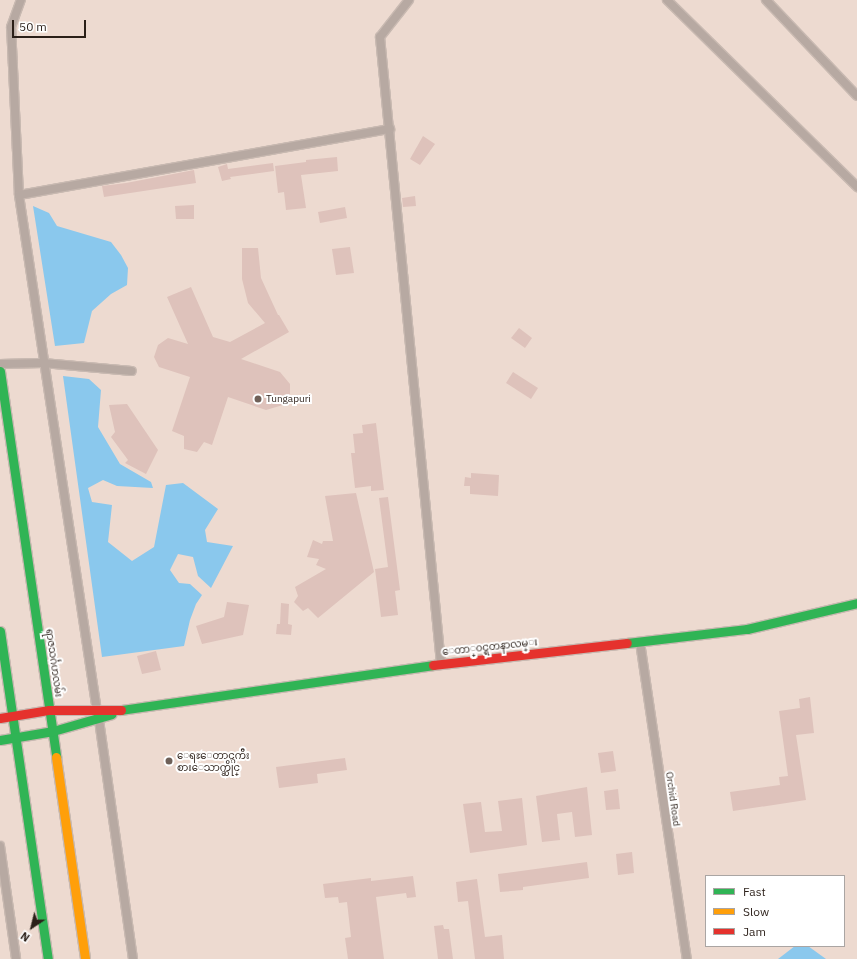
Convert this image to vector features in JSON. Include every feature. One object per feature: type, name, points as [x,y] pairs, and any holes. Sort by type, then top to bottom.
[{"type":"main road","name":"ရာဇသင်္ဂဟလမ်း","points":[[0,371],[85,959]]},
{"type":"main road","name":"ေတာ္၀င္ရတနာလမ္း","points":[[0,740],[53,731],[98,715],[125,710],[441,664],[746,629],[857,603]]},
{"type":"main road","points":[[0,631],[14,715],[48,959]]},
{"type":"main road","points":[[0,718],[49,710],[98,715]]},
{"type":"street","points":[[21,0],[11,27],[19,195],[43,362],[98,715],[133,959]]},
{"type":"street","points":[[410,0],[380,37],[441,664]]},
{"type":"street","points":[[667,0],[857,187]]},
{"type":"street","points":[[766,0],[857,96]]},
{"type":"street","points":[[19,195],[390,129]]},
{"type":"street","points":[[0,364],[43,362],[132,371]]},
{"type":"street","name":"Orchid Road","points":[[640,642],[687,959]]},
{"type":"street","points":[[0,846],[16,959]]},
{"type":"water","points":[[33,206],[49,213],[57,226],[111,242],[121,255],[128,268],[127,285],[111,294],[92,311],[84,343],[55,346]]},
{"type":"water","points":[[63,376],[89,379],[101,390],[98,427],[120,464],[151,482],[153,488],[117,486],[103,480],[88,488],[92,502],[112,505],[108,542],[132,561],[154,547],[166,485],[183,483],[218,509],[205,530],[207,542],[233,546],[211,588],[198,576],[193,557],[178,554],[170,570],[179,583],[190,584],[202,595],[196,604],[190,620],[184,646],[102,657]]},
{"type":"water","points":[[794,947],[809,947],[826,959],[778,959]]},
{"type":"building","points":[[423,136],[435,144],[420,165],[410,159]]},
{"type":"building","points":[[337,157],[338,171],[301,175],[306,208],[286,210],[284,192],[278,193],[275,166],[306,162],[306,160]]},
{"type":"building","points":[[273,163],[274,171],[230,177],[231,179],[222,181],[218,167],[227,164],[228,169]]},
{"type":"building","points":[[194,170],[196,183],[104,197],[102,186]]},
{"type":"building","points":[[415,196],[416,206],[403,207],[402,198]]},
{"type":"building","points":[[194,205],[194,219],[176,219],[175,206]]},
{"type":"building","points":[[345,207],[347,218],[320,223],[318,212]]},
{"type":"building","points":[[350,247],[354,273],[336,275],[332,249]]},
{"type":"building","points":[[242,248],[258,248],[261,278],[278,315],[289,332],[241,359],[280,372],[290,384],[290,396],[283,405],[266,410],[228,397],[212,445],[204,442],[197,452],[184,449],[184,436],[172,431],[190,377],[159,367],[154,357],[158,345],[168,338],[188,344],[167,297],[191,287],[213,337],[230,342],[265,323],[248,303],[242,279]]},
{"type":"building","points":[[519,328],[532,338],[525,348],[511,338]]},
{"type":"building","points":[[513,372],[538,388],[531,399],[506,383]]},
{"type":"building","points":[[127,404],[158,450],[146,474],[125,463],[128,460],[111,437],[115,432],[109,405]]},
{"type":"building","points":[[376,423],[384,490],[371,491],[371,486],[355,488],[351,453],[355,453],[353,434],[363,433],[362,425]]},
{"type":"building","points":[[471,473],[499,475],[498,496],[470,494],[470,486],[464,486],[465,477],[471,478]]},
{"type":"building","points":[[356,493],[374,572],[318,618],[308,608],[303,611],[294,602],[298,596],[295,587],[326,569],[316,565],[319,559],[307,557],[313,540],[322,544],[323,541],[333,541],[325,496]]},
{"type":"building","points":[[388,497],[400,590],[395,591],[398,615],[381,617],[375,569],[388,567],[379,498]]},
{"type":"building","points":[[227,602],[249,605],[243,635],[202,644],[196,626],[224,617]]},
{"type":"building","points":[[281,603],[289,604],[288,624],[292,625],[291,635],[276,634],[277,624],[280,624]]},
{"type":"building","points":[[156,651],[161,670],[142,674],[137,656]]},
{"type":"building","points":[[810,697],[814,733],[796,735],[806,800],[733,811],[730,792],[780,785],[779,777],[788,776],[779,711],[800,708],[799,699]]},
{"type":"building","points":[[613,751],[616,771],[601,773],[598,753]]},
{"type":"building","points":[[345,758],[347,770],[317,774],[318,783],[279,788],[276,767]]},
{"type":"building","points":[[587,787],[592,835],[575,837],[572,812],[557,814],[560,840],[542,842],[536,796]]},
{"type":"building","points":[[618,789],[620,809],[606,810],[604,791]]},
{"type":"building","points":[[522,798],[527,845],[470,853],[463,804],[481,802],[485,832],[502,831],[498,801]]},
{"type":"building","points":[[632,852],[634,873],[618,875],[616,854]]},
{"type":"building","points":[[587,862],[589,878],[523,887],[523,890],[500,892],[498,874]]},
{"type":"building","points":[[413,876],[416,897],[407,898],[406,893],[376,897],[384,959],[348,959],[345,938],[351,937],[347,902],[339,903],[338,897],[325,898],[323,884],[371,878],[371,881]]},
{"type":"building","points":[[477,879],[485,937],[502,935],[504,959],[475,959],[468,901],[458,902],[456,882]]},
{"type":"building","points":[[443,925],[444,929],[449,929],[453,959],[438,959],[434,926]]},
{"type":"traffic: fast","points":[[0,371],[56,757]]},
{"type":"traffic: fast","points":[[627,643],[747,629],[857,603]]},
{"type":"traffic: fast","points":[[0,631],[48,959]]},
{"type":"traffic: fast","points":[[121,710],[433,665]]},
{"type":"traffic: fast","points":[[0,740],[53,731],[112,714]]},
{"type":"traffic: slow","points":[[56,757],[85,959]]},
{"type":"traffic: jam","points":[[433,665],[627,643]]},
{"type":"traffic: jam","points":[[0,718],[49,710],[121,710]]},
{"type":"place","name":"Tungapuri","points":[[258,399]]},
{"type":"place","name":"ေရႊေတာင္ႀကီး စားေသာက္ဆိုင္","points":[[169,761]]}]
